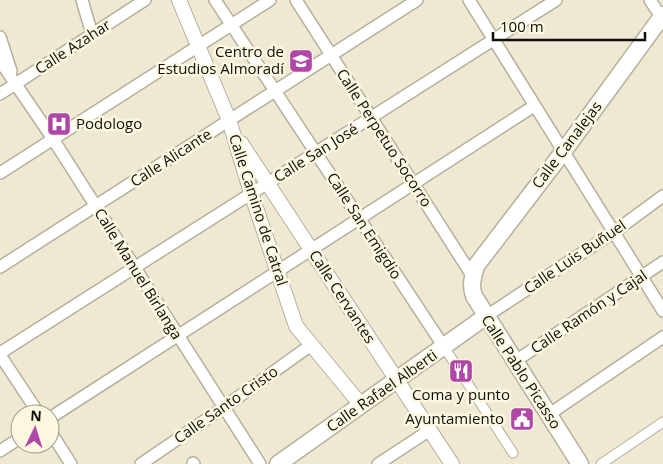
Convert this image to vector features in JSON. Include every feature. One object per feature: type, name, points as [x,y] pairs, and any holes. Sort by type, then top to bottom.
[{"type":"main road","name":"Calle Canalejas","points":[[473,277],[476,266],[662,17]]},
{"type":"main road","name":"Calle Pablo Picasso","points":[[473,277],[471,288],[486,317],[580,464]]},
{"type":"main road","name":"Calle Rafael Alberti","points":[[278,464],[486,317]]},
{"type":"street","points":[[82,0],[92,34]]},
{"type":"street","name":"Calle Azahar","points":[[0,94],[145,0]]},
{"type":"street","name":"Calle Camino de Catral","points":[[179,0],[230,125],[251,194],[296,326],[361,404]]},
{"type":"street","name":"Calle San Emigdio","points":[[215,0],[513,453]]},
{"type":"street","points":[[0,173],[270,0]]},
{"type":"street","name":"Calle Perpetuo Socorro","points":[[296,0],[473,277]]},
{"type":"street","name":"Calle Alicante","points":[[0,267],[95,206],[230,125],[275,91],[417,0]]},
{"type":"street","points":[[469,0],[663,311]]},
{"type":"street","name":"Calle San José","points":[[0,354],[556,0]]},
{"type":"street","points":[[650,0],[662,17]]},
{"type":"street","points":[[0,37],[15,84]]},
{"type":"street","name":"Calle Manuel Birlanga","points":[[0,62],[53,139],[260,464]]},
{"type":"street","points":[[60,412],[534,106]]},
{"type":"street","name":"Calle Cervantes","points":[[230,125],[452,464]]},
{"type":"street","name":"Calle Luis Buñuel","points":[[486,317],[614,232],[663,196]]},
{"type":"street","name":"Calle Ramón y Cajal","points":[[514,362],[663,262]]},
{"type":"street","points":[[548,416],[663,337]]},
{"type":"street","name":"Calle Santo Cristo","points":[[141,464],[224,408],[311,345]]},
{"type":"street","points":[[0,354],[32,404]]},
{"type":"street","points":[[601,464],[663,422]]},
{"type":"street","points":[[378,464],[430,430]]},
{"type":"street","points":[[60,447],[71,464]]},
{"type":"place","name":"Centro de Estudios Almoradí","points":[[301,61]]},
{"type":"place","name":"Podologo","points":[[59,124]]},
{"type":"place","name":"Coma y punto","points":[[461,371]]},
{"type":"place","name":"Ayuntamiento","points":[[522,419]]}]
